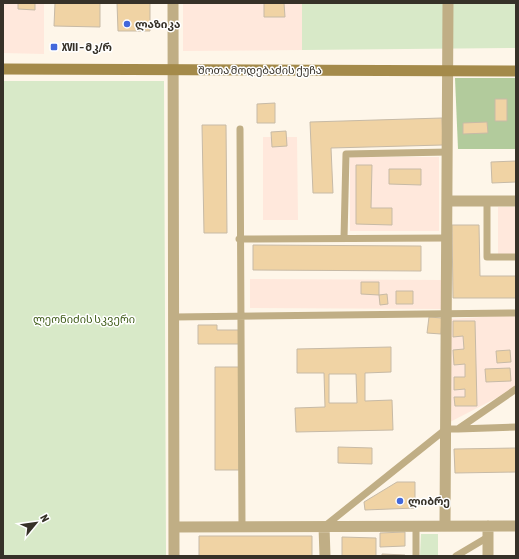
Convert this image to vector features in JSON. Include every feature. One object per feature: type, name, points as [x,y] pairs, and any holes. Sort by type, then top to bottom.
[{"type":"main road","name":"შოთა მოდებაძის ქუჩა","points":[[3,69],[516,71]]},
{"type":"street","points":[[173,3],[174,556]]},
{"type":"street","points":[[445,526],[448,3]]},
{"type":"street","points":[[448,201],[516,201]]},
{"type":"street","points":[[174,527],[445,526],[488,532],[503,526],[516,516]]},
{"type":"street","points":[[503,526],[516,526]]},
{"type":"street","points":[[324,527],[324,556]]},
{"type":"street","points":[[488,532],[488,556]]},
{"type":"lane","points":[[240,129],[239,239],[242,527]]},
{"type":"lane","points":[[344,238],[346,154],[448,152]]},
{"type":"lane","points":[[487,201],[487,257],[516,257]]},
{"type":"lane","points":[[239,239],[447,238]]},
{"type":"lane","points":[[174,317],[516,313]]},
{"type":"lane","points":[[458,429],[516,389]]},
{"type":"lane","points":[[324,527],[446,429],[516,427]]},
{"type":"lane","points":[[416,526],[416,556]]},
{"type":"lane","points":[[456,556],[488,532]]},
{"type":"shaded area","points":[[3,3],[44,3],[44,54],[3,53]]},
{"type":"shaded area","points":[[183,3],[302,3],[302,50],[183,51]]},
{"type":"shaded area","points":[[263,137],[297,137],[298,220],[263,220]]},
{"type":"shaded area","points":[[350,157],[439,157],[439,231],[350,231]]},
{"type":"shaded area","points":[[498,207],[516,207],[516,254],[498,254]]},
{"type":"shaded area","points":[[250,279],[441,280],[441,309],[250,308]]},
{"type":"shaded area","points":[[516,315],[516,388],[450,422],[450,319]]},
{"type":"green space","points":[[302,3],[516,3],[516,48],[302,50]]},
{"type":"green space","points":[[455,78],[516,78],[516,149],[458,149]]},
{"type":"green space","name":"ლეონიძის სკვერი","points":[[3,81],[164,81],[166,556],[3,556]]},
{"type":"green space","points":[[421,534],[438,534],[438,556],[420,556]]},
{"type":"building","points":[[18,3],[35,3],[35,10],[18,9]]},
{"type":"building","points":[[55,3],[100,3],[100,27],[54,26]]},
{"type":"building","points":[[117,3],[150,3],[150,31],[118,31]]},
{"type":"building","points":[[264,3],[284,3],[285,17],[264,17]]},
{"type":"building","points":[[495,99],[507,99],[507,121],[495,121]]},
{"type":"building","points":[[275,103],[275,123],[257,123],[257,104]]},
{"type":"building","points":[[442,118],[443,145],[331,148],[333,193],[313,193],[310,122]]},
{"type":"building","points":[[487,122],[488,133],[463,134],[463,123]]},
{"type":"building","points":[[202,125],[226,125],[227,233],[204,233]]},
{"type":"building","points":[[286,131],[287,146],[272,147],[271,132]]},
{"type":"building","points":[[516,161],[516,182],[492,183],[491,162]]},
{"type":"building","points":[[356,165],[372,165],[371,208],[392,208],[392,225],[356,224]]},
{"type":"building","points":[[389,169],[421,169],[421,185],[389,184]]},
{"type":"building","points":[[452,225],[479,225],[480,276],[516,276],[516,298],[453,298]]},
{"type":"building","points":[[253,245],[421,246],[421,271],[253,270]]},
{"type":"building","points":[[361,282],[379,282],[379,295],[361,294]]},
{"type":"building","points":[[396,291],[413,291],[413,304],[396,304]]},
{"type":"building","points":[[387,294],[388,304],[380,305],[379,295]]},
{"type":"building","points":[[429,317],[442,318],[441,334],[427,333]]},
{"type":"building","points":[[453,321],[475,321],[477,406],[455,406],[454,397],[465,397],[465,389],[454,390],[454,377],[465,377],[465,364],[454,365],[453,350],[464,349],[463,336],[453,337]]},
{"type":"building","points":[[198,325],[217,325],[217,330],[239,330],[239,344],[198,344]]},
{"type":"building","points":[[391,347],[391,372],[365,373],[365,401],[392,400],[393,430],[296,432],[295,408],[325,407],[324,373],[297,373],[297,349]],"holes":[[[329,374],[356,374],[357,403],[329,403]]]},
{"type":"building","points":[[510,350],[511,362],[497,363],[496,351]]},
{"type":"building","points":[[215,367],[239,367],[239,470],[215,470]]},
{"type":"building","points":[[510,368],[511,381],[486,382],[485,369]]},
{"type":"building","points":[[338,447],[372,448],[372,464],[338,463]]},
{"type":"building","points":[[516,448],[516,472],[455,473],[454,449]]},
{"type":"building","points":[[397,482],[415,482],[415,508],[365,510],[364,502]]},
{"type":"building","points":[[405,532],[405,546],[380,547],[380,533]]},
{"type":"building","points":[[199,536],[312,536],[312,556],[199,556]]},
{"type":"building","points":[[342,537],[376,538],[376,556],[342,556]]},
{"type":"building","points":[[382,554],[405,555],[405,556],[382,556]]},
{"type":"place","name":"ლაზიკა","points":[[127,24]]},
{"type":"place","name":"XVII – მკ/რ","points":[[54,47]]},
{"type":"place","name":"ლიბრე","points":[[400,501]]}]
